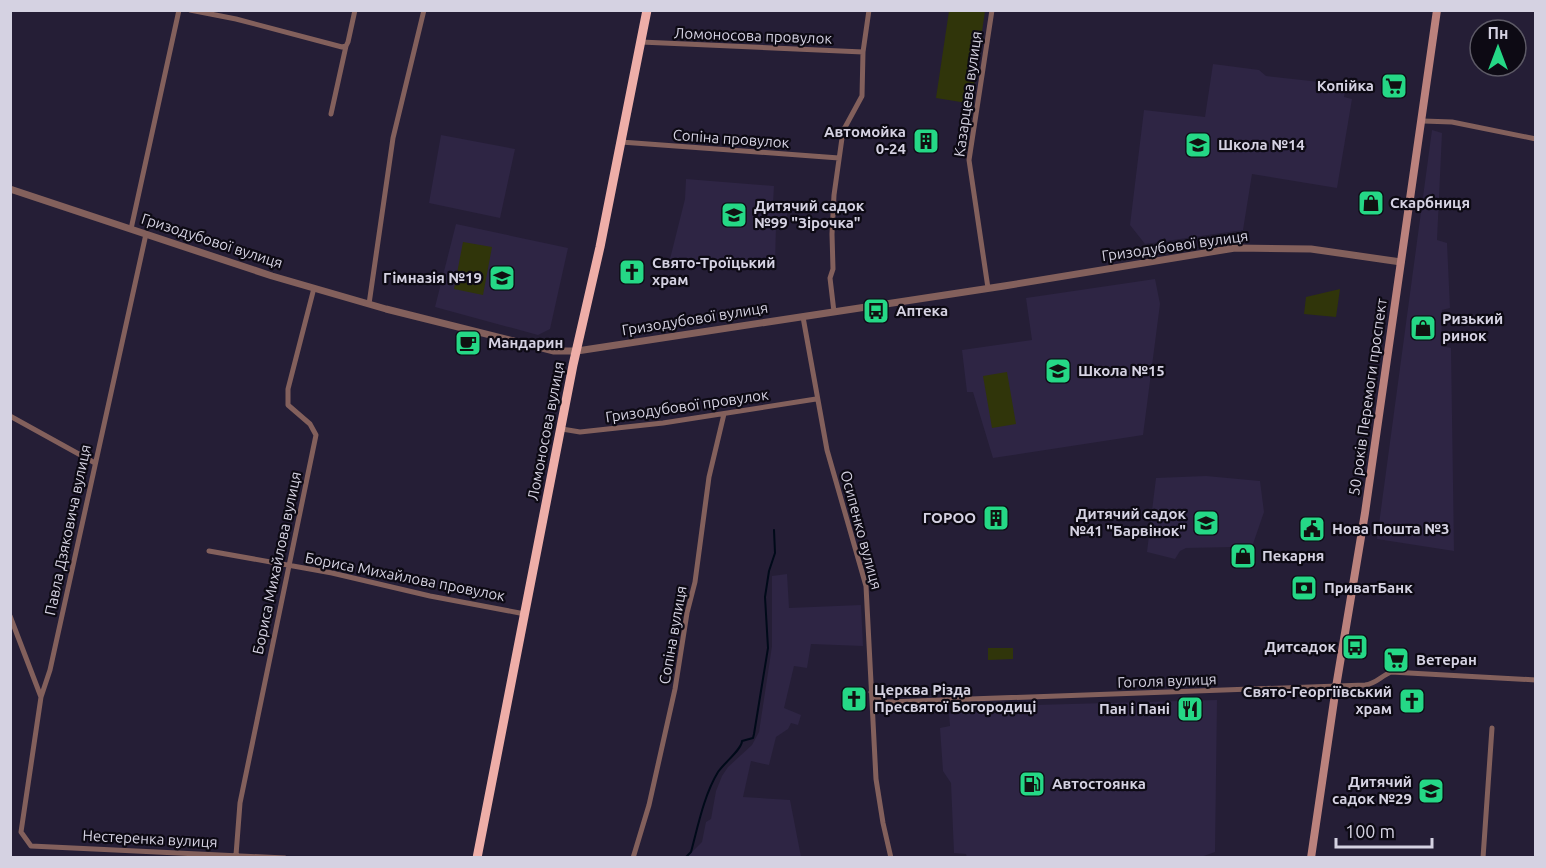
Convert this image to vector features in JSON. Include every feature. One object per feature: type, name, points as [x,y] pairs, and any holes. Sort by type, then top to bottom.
[{"type":"highway","name":"Ломоносова вулиця","points":[[477,858],[647,10]]},
{"type":"main road","name":"50 років Перемоги проспект","points":[[1311,858],[1365,513],[1423,121],[1437,10]]},
{"type":"street","points":[[131,229],[179,10]]},
{"type":"street","points":[[190,10],[346,46]]},
{"type":"street","points":[[331,114],[355,10]]},
{"type":"street","points":[[369,304],[393,138],[424,10]]},
{"type":"street","points":[[834,312],[830,278],[833,269],[832,234],[839,158],[843,131],[862,96],[863,52],[869,10]]},
{"type":"street","name":"Казарцева вулиця","points":[[988,288],[969,160],[992,10]]},
{"type":"street","name":"Ломоносова провулок","points":[[641,42],[863,52]]},
{"type":"street","points":[[1423,121],[1452,122],[1536,139]]},
{"type":"street","name":"Сопіна провулок","points":[[621,142],[839,158]]},
{"type":"street","name":"Гризодубової вулиця","points":[[10,189],[314,288],[554,351],[577,351],[803,317],[1234,248],[1311,249],[1401,262]]},
{"type":"street","name":"Павла Дзяковича вулиця","points":[[21,832],[41,697],[50,670],[146,234]]},
{"type":"street","name":"Бориса Михайлова вулиця","points":[[236,855],[240,803],[316,435],[310,424],[288,405],[288,389],[314,288]]},
{"type":"street","name":"Осипенко вулиця","points":[[803,317],[816,399],[840,500],[866,586],[876,779],[891,858]]},
{"type":"street","name":"Гризодубової провулок","points":[[562,429],[580,432],[724,414],[816,399]]},
{"type":"street","name":"Сопіна вулиця","points":[[633,858],[649,805],[675,689],[694,582],[709,477],[724,414]]},
{"type":"street","points":[[10,416],[95,463]]},
{"type":"street","name":"Бориса Михайлова провулок","points":[[209,552],[332,573],[429,596],[525,614]]},
{"type":"street","points":[[10,616],[41,697]]},
{"type":"street","name":"Гоголя вулиця","points":[[871,692],[878,699],[887,702],[1336,687],[1372,685],[1383,675],[1391,672],[1536,680]]},
{"type":"street","points":[[1483,858],[1492,728]]},
{"type":"street","name":"Нестеренка вулиця","points":[[21,832],[31,846],[285,858]]},
{"type":"shaded area","name":"Школа №14","points":[[1213,64],[1259,70],[1266,76],[1320,82],[1320,86],[1330,87],[1331,82],[1346,84],[1344,97],[1352,99],[1337,188],[1252,174],[1243,230],[1145,244],[1130,225],[1144,110],[1205,117]]},
{"type":"shaded area","name":"Ризький ринок","points":[[1432,130],[1442,133],[1437,240],[1447,243],[1450,308],[1442,310],[1441,346],[1451,348],[1454,551],[1377,539]]},
{"type":"shaded area","points":[[441,135],[515,149],[500,218],[429,203]]},
{"type":"shaded area","name":"Дитячий садок №99 \"Зірочка\"","points":[[686,179],[774,186],[773,204],[788,206],[786,226],[776,226],[775,264],[669,263],[685,199]]},
{"type":"shaded area","name":"Гімназія №19","points":[[456,224],[568,248],[550,329],[538,335],[435,307]]},
{"type":"shaded area","name":"Школа №15","points":[[1155,279],[1160,304],[1143,435],[993,458],[973,392],[967,392],[962,350],[1032,340],[1026,298]]},
{"type":"shaded area","name":"Дитячий садок №41 \"Барвінок\"","points":[[1206,476],[1260,481],[1264,512],[1253,544],[1233,547],[1186,548],[1180,551],[1175,559],[1147,552],[1156,478]]},
{"type":"shaded area","points":[[787,574],[789,608],[861,605],[863,646],[811,644],[807,668],[794,666],[784,708],[801,715],[798,725],[791,723],[788,729],[776,737],[769,765],[751,761],[743,797],[790,800],[801,857],[687,857],[702,842],[706,822],[711,819],[716,791],[722,776],[728,767],[752,745],[759,732],[772,646],[772,576]]},
{"type":"shaded area","points":[[1217,700],[1215,852],[1198,858],[967,858],[966,854],[954,853],[951,783],[943,771],[940,728],[950,726],[949,714],[1002,706]]},
{"type":"green space","points":[[949,11],[985,11],[972,99],[967,103],[936,98]]},
{"type":"green space","points":[[463,242],[492,247],[483,295],[454,289]]},
{"type":"green space","points":[[1340,289],[1336,317],[1304,314],[1306,297]]},
{"type":"green space","points":[[1007,372],[1016,424],[992,428],[983,376]]},
{"type":"green space","points":[[988,648],[1013,648],[1013,659],[988,660]]},
{"type":"waterway","points":[[685,858],[691,852],[705,801],[718,772],[736,752],[742,741],[753,738],[768,648],[765,597],[769,571],[775,553],[774,530]]},
{"type":"place","name":"Копійка","points":[[1394,86]]},
{"type":"place","name":"Автомойка 0-24","points":[[926,141]]},
{"type":"place","name":"Школа №14","points":[[1198,145]]},
{"type":"place","name":"Скарбниця","points":[[1371,203]]},
{"type":"place","name":"Дитячий садок №99 \"Зірочка\"","points":[[734,215]]},
{"type":"place","name":"Свято-Троїцький храм","points":[[632,272]]},
{"type":"place","name":"Гімназія №19","points":[[502,278]]},
{"type":"place","name":"Аптека","points":[[876,311]]},
{"type":"place","name":"Ризький ринок","points":[[1423,328]]},
{"type":"place","name":"Мандарин","points":[[468,343]]},
{"type":"place","name":"Школа №15","points":[[1058,371]]},
{"type":"place","name":"ГОРОО","points":[[996,518]]},
{"type":"place","name":"Дитячий садок №41 \"Барвінок\"","points":[[1206,523]]},
{"type":"place","name":"Нова Пошта №3","points":[[1312,529]]},
{"type":"place","name":"Пекарня","points":[[1243,556]]},
{"type":"place","name":"ПриватБанк","points":[[1304,588]]},
{"type":"place","name":"Дитсадок","points":[[1355,647]]},
{"type":"place","name":"Ветеран","points":[[1396,660]]},
{"type":"place","name":"Церква Різда Пресвятої Богородиці","points":[[854,699]]},
{"type":"place","name":"Свято-Георгіївський храм","points":[[1412,701]]},
{"type":"place","name":"Пан і Пані","points":[[1190,709]]},
{"type":"place","name":"Автостоянка","points":[[1032,784]]},
{"type":"place","name":"Дитячий садок №29","points":[[1431,791]]}]
